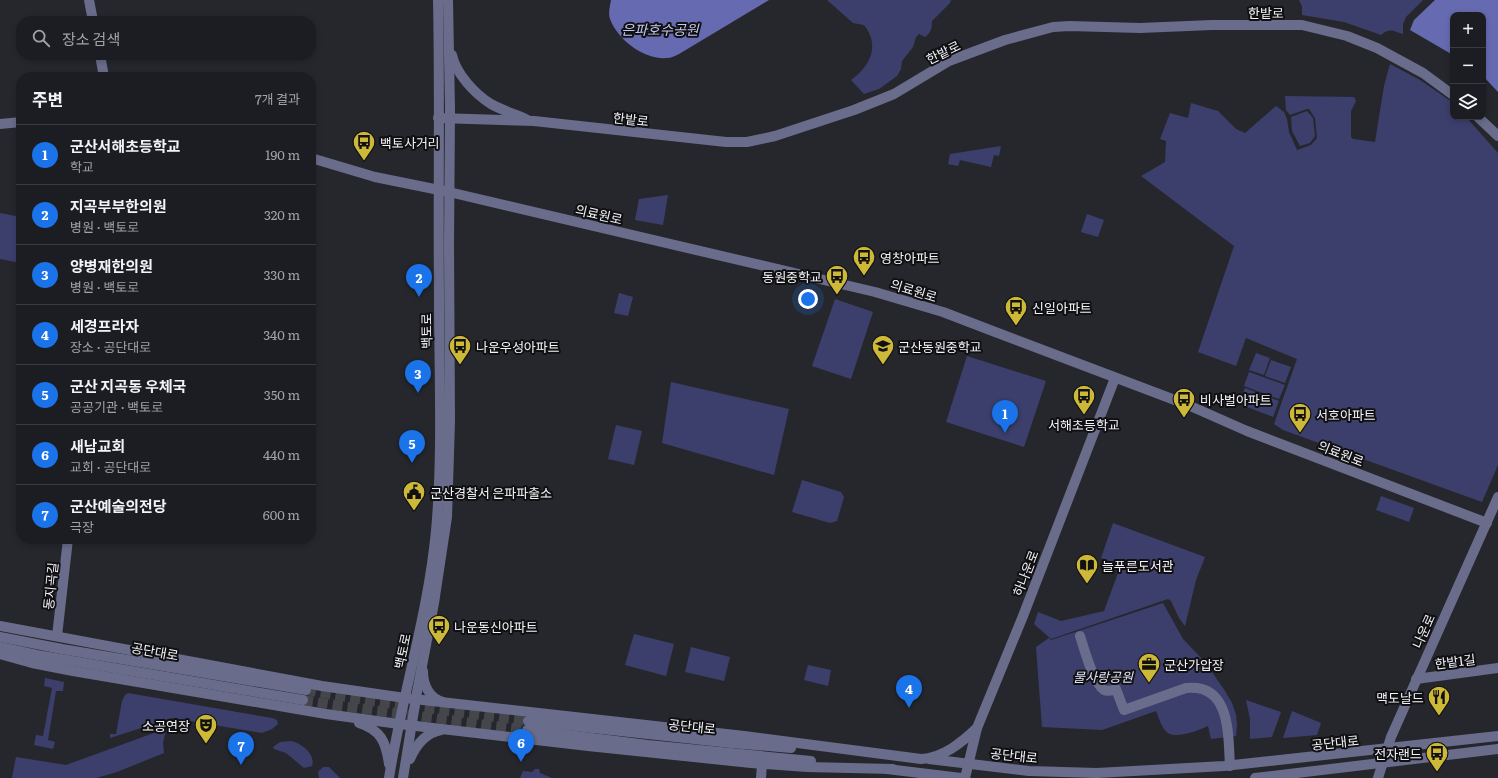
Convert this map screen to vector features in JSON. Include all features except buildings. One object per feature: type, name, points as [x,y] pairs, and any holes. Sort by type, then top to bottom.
[{"type":"street","points":[[89,0],[92,16]]},
{"type":"street","name":"백토로","points":[[389,777],[399,724],[424,612],[436,530],[440,403],[438,0]]},
{"type":"street","name":"백토로","points":[[404,778],[447,517],[450,421],[450,118],[448,0]]},
{"type":"street","name":"한밭로","points":[[438,118],[534,122],[726,142],[747,142],[775,136],[854,110],[894,94],[949,61],[1005,40],[1053,27],[1070,26],[1140,28],[1212,25],[1302,25],[1347,36],[1377,48],[1423,73],[1450,93]]},
{"type":"street","points":[[449,40],[456,67],[483,98],[492,104],[534,122]]},
{"type":"street","points":[[101,60],[103,72]]},
{"type":"street","points":[[1481,120],[1498,136]]},
{"type":"street","points":[[0,124],[16,122]]},
{"type":"street","name":"의료원로","points":[[316,160],[374,177],[449,192],[875,292],[943,312],[1188,405],[1247,431],[1487,523]]},
{"type":"street","name":"하나운로","points":[[965,778],[977,728],[1023,616],[1115,378]]},
{"type":"street","name":"나운로","points":[[1378,778],[1386,749],[1498,497]]},
{"type":"street","name":"동지곡길","points":[[57,636],[67,544]]},
{"type":"street","points":[[0,626],[322,686],[416,700],[744,736],[921,758],[934,757],[951,749],[977,728]]},
{"type":"street","points":[[1080,636],[1096,680],[1106,691],[1116,689],[1124,710],[1186,688],[1202,688],[1216,696],[1226,717],[1230,766]]},
{"type":"street","name":"공단대로","points":[[0,637],[304,695],[60,659],[0,647]]},
{"type":"street","points":[[424,652],[423,674],[428,690],[437,700],[453,705]]},
{"type":"street","points":[[0,654],[32,663],[73,671],[326,714],[412,726],[762,764],[807,767],[893,769]]},
{"type":"street","name":"한밭1길","points":[[1416,679],[1498,668]]},
{"type":"street","points":[[326,714],[369,726],[379,734],[386,751],[389,777]]},
{"type":"street","name":"공단대로","points":[[961,778],[893,769],[648,745],[528,726],[921,758],[1029,771],[1097,774],[1230,766],[1498,736]]},
{"type":"street","points":[[404,778],[415,748],[420,742],[431,733],[448,729]]},
{"type":"street","name":"공단대로","points":[[1255,778],[1498,749]]},
{"type":"street","points":[[761,778],[762,764]]},
{"type":"green space","points":[[827,0],[951,0],[950,3],[932,21],[929,34],[925,37],[919,34],[916,37],[913,47],[902,61],[901,69],[897,76],[879,89],[864,94],[851,80],[864,68],[868,62],[871,55],[872,40],[864,25],[853,23]]},
{"type":"green space","points":[[1299,0],[1423,0],[1406,17],[1403,24],[1403,34],[1387,31],[1381,35],[1344,22],[1302,15],[1302,6]]},
{"type":"green space","points":[[1390,64],[1420,80],[1450,101],[1450,120],[1469,120],[1498,153],[1498,465],[1482,502],[1283,430],[1274,424],[1297,359],[1246,338],[1236,366],[1198,352],[1234,246],[1141,176],[1165,162],[1166,141],[1160,139],[1170,113],[1188,118],[1191,103],[1218,111],[1236,129],[1245,133],[1276,106],[1284,112],[1287,119],[1289,132],[1297,150],[1311,145],[1317,138],[1315,118],[1309,109],[1290,115],[1286,110],[1285,96],[1354,97],[1356,101],[1351,111],[1351,137],[1353,139],[1375,142],[1384,86]]},
{"type":"green space","points":[[1307,111],[1313,118],[1315,136],[1310,143],[1300,146],[1292,131],[1291,117]]},
{"type":"green space","points":[[1001,146],[999,156],[994,155],[991,167],[960,160],[958,166],[948,164],[950,154]]},
{"type":"green space","points":[[668,195],[663,225],[635,220],[639,199]]},
{"type":"green space","points":[[0,213],[16,216],[16,262],[0,259]]},
{"type":"green space","points":[[1087,214],[1104,220],[1098,237],[1081,232]]},
{"type":"green space","points":[[619,293],[633,297],[628,316],[614,313]]},
{"type":"green space","points":[[835,299],[873,312],[851,379],[812,366]]},
{"type":"green space","points":[[1256,353],[1270,358],[1264,375],[1249,370]]},
{"type":"green space","points":[[967,356],[1046,381],[1024,447],[946,422]]},
{"type":"green space","points":[[1271,360],[1291,367],[1285,383],[1265,376]]},
{"type":"green space","points":[[1249,372],[1285,385],[1279,399],[1244,386]]},
{"type":"green space","points":[[671,382],[789,409],[774,475],[662,443]]},
{"type":"green space","points":[[1245,388],[1279,401],[1273,417],[1239,404]]},
{"type":"green space","points":[[616,425],[642,431],[634,465],[608,459]]},
{"type":"green space","points":[[802,480],[841,492],[844,497],[837,521],[830,523],[792,512]]},
{"type":"green space","points":[[1381,496],[1414,508],[1409,522],[1376,510]]},
{"type":"green space","points":[[1113,523],[1205,557],[1196,580],[1185,626],[1179,618],[1171,601],[1168,599],[1051,639],[1034,624],[1038,612],[1061,621],[1104,611],[1121,565],[1101,558]]},
{"type":"green space","name":"물사랑공원","points":[[1163,603],[1183,639],[1205,662],[1232,703],[1236,715],[1236,736],[1211,739],[1208,726],[1188,733],[1172,735],[1164,729],[1156,711],[1102,730],[1042,727],[1036,647],[1049,638],[1051,640]]},
{"type":"green space","points":[[634,634],[674,644],[666,676],[625,665]]},
{"type":"green space","points":[[691,647],[730,657],[724,681],[685,672]]},
{"type":"green space","points":[[808,665],[831,670],[828,686],[804,680]]},
{"type":"green space","points":[[45,678],[64,682],[63,691],[56,691],[48,740],[55,742],[53,749],[34,745],[36,735],[43,736],[52,688],[44,686]]},
{"type":"green space","points":[[128,693],[272,718],[277,720],[278,724],[272,729],[262,733],[172,718],[110,738],[110,734],[116,734],[122,701]]},
{"type":"green space","points":[[1246,700],[1281,712],[1272,737],[1250,739],[1250,719]]},
{"type":"green space","points":[[1292,711],[1321,723],[1317,735],[1283,738]]},
{"type":"green space","points":[[162,730],[166,730],[163,743],[164,753],[117,772],[96,778],[12,778],[16,757],[66,765]]},
{"type":"green space","points":[[291,741],[299,744],[310,753],[313,762],[312,766],[304,768],[286,753],[274,749],[273,747],[280,742]]},
{"type":"green space","points":[[323,767],[329,767],[340,778],[319,778],[318,772]]},
{"type":"green space","points":[[535,769],[539,769],[540,773],[552,778],[520,778],[523,771],[532,772]]},
{"type":"water","name":"은파호수공원","points":[[611,0],[769,0],[679,54],[667,58],[658,58],[641,52],[625,41],[619,34],[609,17]]},
{"type":"water","points":[[1435,0],[1498,0],[1498,92],[1486,79],[1486,12],[1450,12],[1450,53],[1410,30],[1414,20]]},
{"type":"tunnel","points":[[306,690],[370,701],[528,721]]},
{"type":"tunnel","points":[[303,700],[527,730]]},
{"type":"place","name":"백토사거리","points":[[364,162]]},
{"type":"place","name":"영창아파트","points":[[864,276]]},
{"type":"place","name":"동원중학교","points":[[837,296]]},
{"type":"place","name":"지곡부부한의원","points":[[419,297]]},
{"type":"place","name":"신일아파트","points":[[1016,326]]},
{"type":"place","name":"나운우성아파트","points":[[460,366]]},
{"type":"place","name":"군산동원중학교","points":[[883,366]]},
{"type":"place","name":"양병재한의원","points":[[418,393]]},
{"type":"place","name":"서해초등학교","points":[[1084,416]]},
{"type":"place","name":"비사벌아파트","points":[[1184,418]]},
{"type":"place","name":"군산서해초등학교","points":[[1005,433]]},
{"type":"place","name":"서호아파트","points":[[1300,434]]},
{"type":"place","name":"군산 지곡동 우체국","points":[[412,463]]},
{"type":"place","name":"군산경찰서 은파파출소","points":[[414,512]]},
{"type":"place","name":"늘푸른도서관","points":[[1087,584]]},
{"type":"place","name":"나운동신아파트","points":[[439,646]]},
{"type":"place","name":"군산가압장","points":[[1149,684]]},
{"type":"place","name":"세경프라자","points":[[909,708]]},
{"type":"place","name":"맥도날드","points":[[1439,716]]},
{"type":"place","name":"소공연장","points":[[206,744]]},
{"type":"place","name":"새남교회","points":[[521,762]]},
{"type":"place","name":"군산예술의전당","points":[[241,765]]},
{"type":"place","name":"전자랜드","points":[[1437,772]]}]
